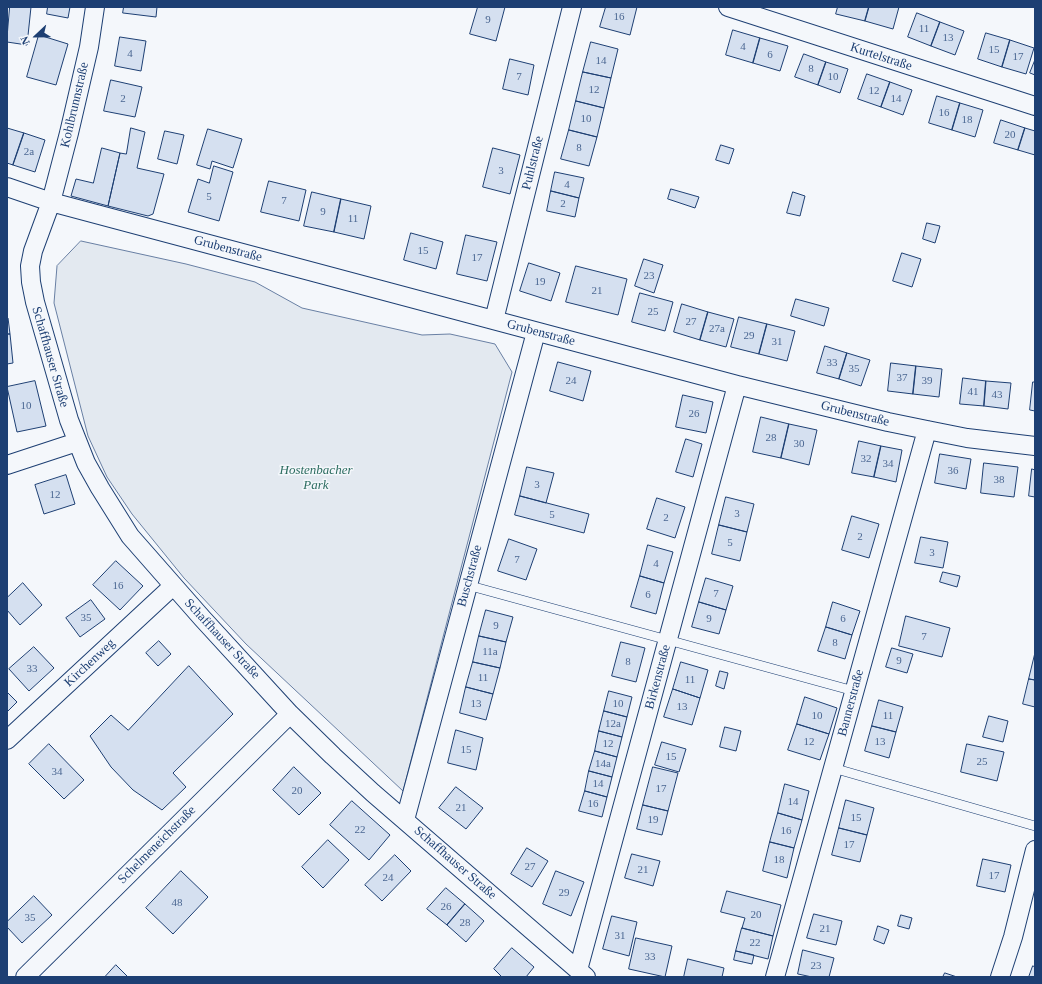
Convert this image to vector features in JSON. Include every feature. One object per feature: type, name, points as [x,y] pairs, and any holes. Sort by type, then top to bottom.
[{"type":"street","name":"Kohlbrunnstraße","points":[[51,202],[80,90],[89,47],[95,7]]},
{"type":"street","name":"Puhlstraße","points":[[494,320],[572,7]]},
{"type":"street","name":"Kurtelstraße","points":[[728,7],[1035,106]]},
{"type":"street","name":"Grubenstraße","points":[[7,187],[51,202],[737,385],[927,430],[967,438],[1035,446]]},
{"type":"street","name":"Schaffhauser Straße","points":[[51,202],[33,250],[30,266],[31,282],[35,302],[64,405],[77,442],[86,463],[100,488],[130,536],[173,586],[290,714],[333,756],[582,973]]},
{"type":"street","name":"Buschstraße","points":[[405,820],[536,332]]},
{"type":"street","name":"Birkenstraße","points":[[582,973],[668,640],[737,385]]},
{"type":"street","name":"Bannerstraße","points":[[775,977],[927,430]]},
{"type":"street","points":[[7,465],[77,442]]},
{"type":"street","name":"Kirchenweg","points":[[7,740],[173,586]]},
{"type":"street","name":"Schelmeneichstraße","points":[[25,977],[290,714]]},
{"type":"street","points":[[1000,977],[1013,937],[1035,850]]},
{"type":"lane","points":[[467,585],[854,691]]},
{"type":"lane","points":[[833,768],[1035,826]]},
{"type":"green space","name":"Hostenbacher Park","points":[[81,241],[186,264],[255,282],[302,308],[422,335],[450,334],[495,344],[512,372],[403,791],[246,644],[184,578],[132,514],[107,477],[88,436],[54,303],[57,266]]},
{"type":"building","points":[[10,7],[31,7],[27,45],[7,42]]},
{"type":"building","points":[[48,7],[70,7],[68,18],[47,14]]},
{"type":"building","points":[[124,7],[157,7],[156,17],[123,13]]},
{"type":"building","points":[[478,7],[505,7],[496,41],[470,34]]},
{"type":"building","points":[[606,7],[637,7],[630,35],[600,27]]},
{"type":"building","points":[[838,7],[869,7],[865,21],[836,14]]},
{"type":"building","points":[[869,7],[899,7],[893,29],[865,21]]},
{"type":"building","points":[[917,13],[940,22],[931,46],[908,37]]},
{"type":"building","points":[[940,22],[964,31],[955,55],[931,46]]},
{"type":"building","points":[[733,30],[760,38],[753,63],[726,55]]},
{"type":"building","points":[[986,33],[1010,40],[1002,67],[978,59]]},
{"type":"building","points":[[39,35],[68,44],[56,85],[27,77]]},
{"type":"building","points":[[120,37],[146,41],[141,71],[115,66]]},
{"type":"building","points":[[760,38],[788,46],[780,71],[753,63]]},
{"type":"building","points":[[1010,40],[1034,48],[1026,74],[1002,67]]},
{"type":"building","points":[[591,42],[618,49],[611,78],[583,72]]},
{"type":"building","points":[[804,54],[826,62],[818,85],[795,77]]},
{"type":"building","points":[[510,59],[534,65],[528,95],[503,89]]},
{"type":"building","points":[[1035,60],[1035,75],[1030,73]]},
{"type":"building","points":[[826,62],[848,69],[840,93],[818,85]]},
{"type":"building","points":[[583,72],[611,78],[604,108],[576,101]]},
{"type":"building","points":[[867,74],[890,82],[881,107],[858,99]]},
{"type":"building","points":[[111,80],[142,87],[135,117],[104,111]]},
{"type":"building","points":[[890,82],[912,90],[903,115],[881,107]]},
{"type":"building","points":[[937,96],[960,103],[952,130],[929,123]]},
{"type":"building","points":[[576,101],[604,108],[597,137],[569,130]]},
{"type":"building","points":[[960,103],[983,110],[975,137],[952,130]]},
{"type":"building","points":[[1001,120],[1025,128],[1018,150],[994,143]]},
{"type":"building","points":[[7,128],[24,133],[13,165],[7,163]]},
{"type":"building","points":[[131,128],[145,132],[137,168],[164,174],[153,214],[148,216],[108,206],[120,153],[126,154]]},
{"type":"building","points":[[1025,128],[1035,131],[1035,155],[1018,150]]},
{"type":"building","points":[[208,129],[242,139],[233,168],[212,161],[210,169],[197,165]]},
{"type":"building","points":[[569,130],[597,137],[589,166],[561,159]]},
{"type":"building","points":[[165,131],[184,135],[177,164],[158,159]]},
{"type":"building","points":[[24,133],[45,140],[35,172],[13,165]]},
{"type":"building","points":[[721,145],[734,149],[729,164],[716,160]]},
{"type":"building","points":[[102,148],[120,153],[108,206],[71,196],[76,179],[93,183]]},
{"type":"building","points":[[493,148],[520,155],[510,194],[483,187]]},
{"type":"building","points":[[214,166],[233,172],[219,221],[188,212],[198,179],[209,183]]},
{"type":"building","points":[[555,172],[584,178],[579,198],[551,191]]},
{"type":"building","points":[[269,181],[306,190],[299,221],[261,212]]},
{"type":"building","points":[[671,189],[699,197],[695,208],[668,199]]},
{"type":"building","points":[[551,191],[579,198],[575,217],[547,211]]},
{"type":"building","points":[[312,192],[341,199],[334,232],[304,226]]},
{"type":"building","points":[[793,192],[805,196],[800,216],[787,213]]},
{"type":"building","points":[[341,199],[371,206],[364,239],[334,232]]},
{"type":"building","points":[[927,223],[940,226],[935,243],[923,239]]},
{"type":"building","points":[[411,233],[443,242],[436,269],[404,260]]},
{"type":"building","points":[[466,235],[497,242],[487,281],[457,274]]},
{"type":"building","points":[[902,253],[921,259],[912,287],[893,281]]},
{"type":"building","points":[[644,259],[663,265],[654,293],[635,286]]},
{"type":"building","points":[[529,263],[560,273],[551,301],[520,291]]},
{"type":"building","points":[[576,266],[627,279],[618,315],[566,302]]},
{"type":"building","points":[[640,293],[673,302],[665,331],[632,322]]},
{"type":"building","points":[[796,299],[829,308],[824,326],[791,316]]},
{"type":"building","points":[[682,304],[708,312],[700,340],[674,332]]},
{"type":"building","points":[[708,312],[734,319],[726,347],[700,340]]},
{"type":"building","points":[[739,317],[767,324],[759,354],[731,347]]},
{"type":"building","points":[[8,318],[10,334],[7,334]]},
{"type":"building","points":[[767,324],[795,331],[787,361],[759,354]]},
{"type":"building","points":[[7,334],[10,334],[13,363],[7,364]]},
{"type":"building","points":[[825,346],[847,353],[839,379],[817,373]]},
{"type":"building","points":[[847,353],[870,360],[861,386],[839,379]]},
{"type":"building","points":[[558,362],[591,371],[583,401],[550,391]]},
{"type":"building","points":[[891,363],[916,366],[913,394],[888,391]]},
{"type":"building","points":[[916,366],[942,369],[939,397],[913,394]]},
{"type":"building","points":[[963,378],[986,381],[984,406],[960,404]]},
{"type":"building","points":[[35,381],[46,426],[17,432],[7,387]]},
{"type":"building","points":[[986,381],[1011,383],[1008,409],[984,406]]},
{"type":"building","points":[[1033,382],[1035,382],[1035,411],[1030,410]]},
{"type":"building","points":[[683,395],[713,402],[706,433],[676,427]]},
{"type":"building","points":[[761,417],[789,424],[781,458],[753,452]]},
{"type":"building","points":[[789,424],[817,430],[809,465],[781,458]]},
{"type":"building","points":[[686,439],[702,444],[693,477],[676,472]]},
{"type":"building","points":[[859,441],[881,446],[874,477],[852,473]]},
{"type":"building","points":[[881,446],[902,450],[896,482],[874,477]]},
{"type":"building","points":[[940,454],[971,459],[966,489],[935,483]]},
{"type":"building","points":[[984,463],[1018,467],[1014,497],[981,493]]},
{"type":"building","points":[[527,467],[554,473],[546,503],[520,496]]},
{"type":"building","points":[[1032,469],[1035,470],[1035,497],[1029,496]]},
{"type":"building","points":[[66,475],[75,504],[44,514],[35,485]]},
{"type":"building","points":[[520,496],[589,514],[584,533],[515,515]]},
{"type":"building","points":[[726,497],[754,504],[747,532],[719,525]]},
{"type":"building","points":[[657,498],[685,507],[675,538],[647,529]]},
{"type":"building","points":[[852,516],[879,524],[869,558],[842,550]]},
{"type":"building","points":[[719,525],[747,532],[740,561],[712,554]]},
{"type":"building","points":[[921,537],[948,542],[943,568],[915,563]]},
{"type":"building","points":[[509,539],[537,549],[526,580],[498,571]]},
{"type":"building","points":[[648,545],[673,552],[664,583],[640,576]]},
{"type":"building","points":[[116,561],[143,586],[120,610],[93,585]]},
{"type":"building","points":[[943,572],[960,576],[957,587],[940,582]]},
{"type":"building","points":[[640,576],[664,583],[656,614],[631,607]]},
{"type":"building","points":[[706,578],[733,586],[726,610],[699,602]]},
{"type":"building","points":[[23,583],[42,605],[20,625],[7,610],[7,598]]},
{"type":"building","points":[[91,600],[105,619],[80,637],[66,618]]},
{"type":"building","points":[[699,602],[726,610],[719,634],[692,627]]},
{"type":"building","points":[[833,602],[860,611],[852,635],[826,627]]},
{"type":"building","points":[[486,610],[513,617],[506,642],[479,636]]},
{"type":"building","points":[[906,616],[950,628],[942,657],[899,646]]},
{"type":"building","points":[[826,627],[852,635],[845,659],[818,651]]},
{"type":"building","points":[[479,636],[506,642],[500,668],[473,662]]},
{"type":"building","points":[[159,641],[171,654],[158,666],[146,653]]},
{"type":"building","points":[[621,642],[645,648],[636,682],[612,676]]},
{"type":"building","points":[[34,647],[54,668],[29,691],[9,669]]},
{"type":"building","points":[[892,648],[913,654],[907,673],[886,667]]},
{"type":"building","points":[[1035,653],[1035,680],[1029,679]]},
{"type":"building","points":[[473,662],[500,668],[493,694],[466,687]]},
{"type":"building","points":[[681,662],[708,670],[700,698],[673,689]]},
{"type":"building","points":[[189,666],[233,714],[173,773],[186,787],[162,810],[133,790],[111,767],[90,736],[111,715],[128,730]]},
{"type":"building","points":[[720,671],[728,673],[724,689],[716,686]]},
{"type":"building","points":[[1029,679],[1035,680],[1035,707],[1023,704]]},
{"type":"building","points":[[466,687],[493,694],[486,720],[460,713]]},
{"type":"building","points":[[673,689],[700,698],[692,725],[664,717]]},
{"type":"building","points":[[609,691],[632,697],[627,717],[604,711]]},
{"type":"building","points":[[7,692],[17,702],[7,712]]},
{"type":"building","points":[[805,697],[837,708],[829,734],[797,724]]},
{"type":"building","points":[[879,700],[903,707],[896,732],[872,726]]},
{"type":"building","points":[[604,711],[627,717],[622,737],[599,731]]},
{"type":"building","points":[[989,716],[1008,721],[1003,742],[983,737]]},
{"type":"building","points":[[797,724],[829,734],[820,760],[788,750]]},
{"type":"building","points":[[872,726],[896,732],[889,758],[865,751]]},
{"type":"building","points":[[725,727],[741,731],[736,751],[720,747]]},
{"type":"building","points":[[456,730],[483,738],[476,770],[448,763]]},
{"type":"building","points":[[599,731],[622,737],[617,757],[595,751]]},
{"type":"building","points":[[662,742],[686,749],[679,772],[655,765]]},
{"type":"building","points":[[49,744],[84,780],[64,799],[29,764]]},
{"type":"building","points":[[967,744],[1004,752],[997,781],[961,772]]},
{"type":"building","points":[[595,751],[617,757],[612,777],[589,771]]},
{"type":"building","points":[[294,767],[321,793],[299,815],[273,790]]},
{"type":"building","points":[[653,767],[678,773],[668,811],[643,805]]},
{"type":"building","points":[[589,771],[612,777],[607,797],[585,791]]},
{"type":"building","points":[[785,784],[809,791],[802,820],[778,813]]},
{"type":"building","points":[[456,787],[483,808],[466,829],[439,808]]},
{"type":"building","points":[[585,791],[607,797],[602,817],[579,811]]},
{"type":"building","points":[[846,800],[874,808],[867,835],[839,828]]},
{"type":"building","points":[[352,801],[390,835],[369,860],[330,825]]},
{"type":"building","points":[[643,805],[668,811],[662,835],[637,829]]},
{"type":"building","points":[[778,813],[802,820],[794,848],[770,842]]},
{"type":"building","points":[[839,828],[867,835],[860,862],[832,855]]},
{"type":"building","points":[[328,840],[349,860],[323,888],[302,867]]},
{"type":"building","points":[[770,842],[794,848],[787,878],[763,871]]},
{"type":"building","points":[[527,848],[548,861],[532,887],[511,874]]},
{"type":"building","points":[[632,854],[660,861],[653,886],[625,878]]},
{"type":"building","points":[[395,855],[411,871],[382,901],[365,885]]},
{"type":"building","points":[[983,859],[1011,865],[1005,892],[977,886]]},
{"type":"building","points":[[181,871],[208,897],[173,934],[146,908]]},
{"type":"building","points":[[556,871],[584,882],[571,916],[543,904]]},
{"type":"building","points":[[446,888],[465,904],[447,925],[427,909]]},
{"type":"building","points":[[727,891],[781,905],[773,936],[742,928],[745,918],[721,912]]},
{"type":"building","points":[[34,896],[52,915],[22,943],[7,927],[7,922]]},
{"type":"building","points":[[465,904],[484,921],[466,942],[447,925]]},
{"type":"building","points":[[814,914],[842,921],[836,945],[807,938]]},
{"type":"building","points":[[901,915],[912,918],[909,929],[898,926]]},
{"type":"building","points":[[612,916],[637,922],[629,956],[603,949]]},
{"type":"building","points":[[878,926],[889,930],[884,944],[874,940]]},
{"type":"building","points":[[742,928],[773,936],[768,959],[736,951]]},
{"type":"building","points":[[636,938],[672,946],[665,977],[629,969]]},
{"type":"building","points":[[512,948],[534,967],[526,977],[502,977],[494,969]]},
{"type":"building","points":[[803,950],[834,958],[829,977],[812,977],[798,974]]},
{"type":"building","points":[[736,951],[754,955],[752,964],[734,960]]},
{"type":"building","points":[[688,959],[724,968],[722,977],[684,977]]},
{"type":"building","points":[[116,965],[128,977],[105,977]]},
{"type":"building","points":[[1033,966],[1035,967],[1035,977],[1029,977]]},
{"type":"building","points":[[945,973],[957,977],[943,977]]}]
